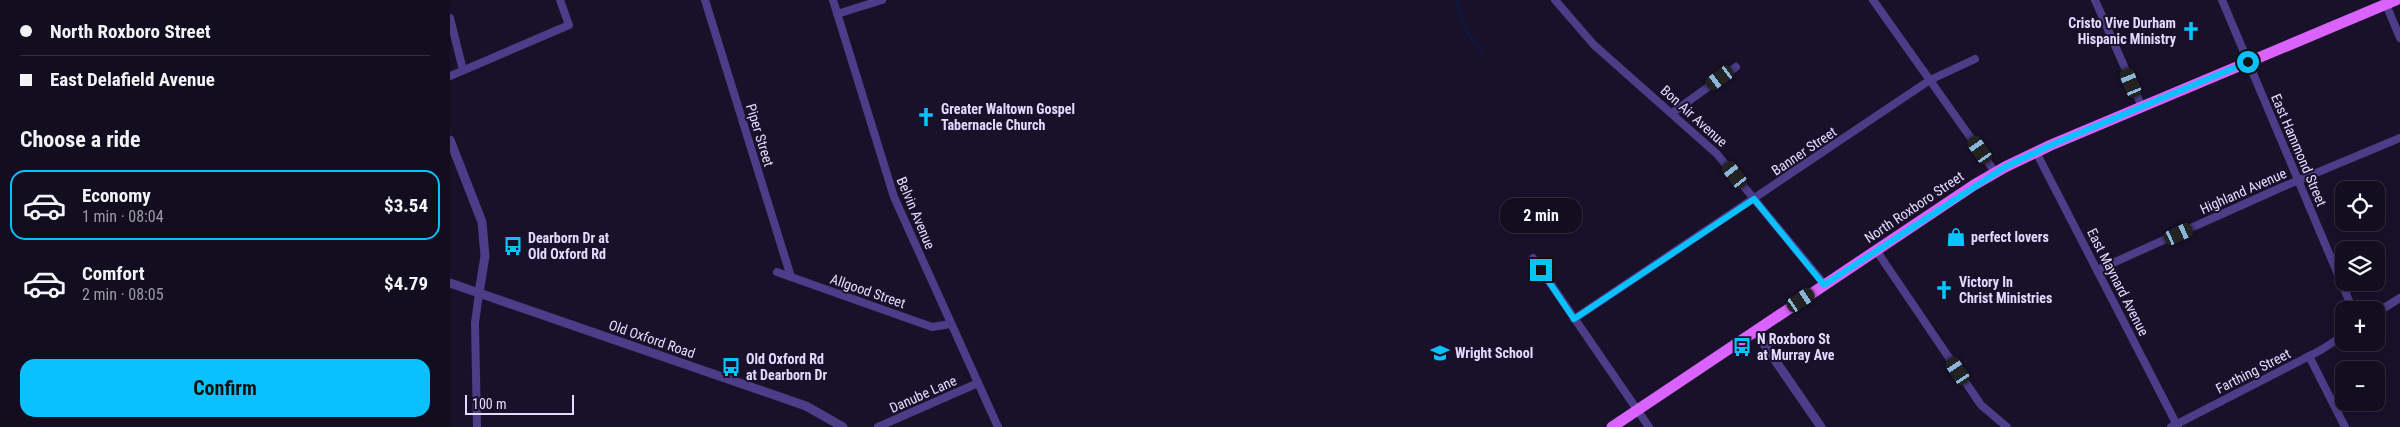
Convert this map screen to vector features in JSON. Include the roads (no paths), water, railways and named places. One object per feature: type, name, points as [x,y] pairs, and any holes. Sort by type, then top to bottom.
[{"type":"main road","name":"North Roxboro Street","points":[[1612,427],[1995,172],[2036,152],[2389,1]]},
{"type":"street","points":[[450,76],[569,25],[560,0]]},
{"type":"street","name":"Piper Street","points":[[705,0],[790,277]]},
{"type":"street","name":"Belvin Avenue","points":[[833,0],[894,197],[998,427]]},
{"type":"street","points":[[837,14],[882,0]]},
{"type":"street","name":"Bon Air Avenue","points":[[1555,0],[1594,45],[1717,154],[1824,285]]},
{"type":"street","points":[[1873,0],[1995,172]]},
{"type":"street","points":[[2096,0],[2142,107]]},
{"type":"street","name":"East Hammond Street","points":[[2222,0],[2349,301]]},
{"type":"street","points":[[2389,1],[2400,38]]},
{"type":"street","points":[[450,18],[463,70]]},
{"type":"street","name":"Banner Street","points":[[1574,319],[1930,80],[1975,59]]},
{"type":"street","points":[[1672,113],[1736,67]]},
{"type":"street","name":"Highland Avenue","points":[[2097,270],[2299,180],[2400,138]]},
{"type":"street","points":[[450,140],[482,222],[485,256],[479,293],[475,340],[477,427]]},
{"type":"street","name":"East Maynard Avenue","points":[[2036,152],[2175,426]]},
{"type":"street","points":[[1876,250],[1981,405],[2007,427]]},
{"type":"street","points":[[1533,258],[1649,427]]},
{"type":"street","name":"Allgood Street","points":[[777,272],[932,327],[951,324]]},
{"type":"street","name":"Old Oxford Road","points":[[450,283],[806,406],[843,427]]},
{"type":"street","points":[[2385,307],[2400,298]]},
{"type":"street","points":[[1755,331],[1821,427]]},
{"type":"street","name":"Farthing Street","points":[[2175,426],[2335,340]]},
{"type":"street","points":[[2309,356],[2345,427]]},
{"type":"street","name":"Danube Lane","points":[[878,427],[978,383]]},
{"type":"waterway","points":[[1456,0],[1467,32],[1483,53]]},
{"type":"place","name":"Cristo Vive Durham Hispanic Ministry","points":[[2191,31]]},
{"type":"place","name":"Greater Waltown Gospel Tabernacle Church","points":[[926,117]]},
{"type":"place","name":"perfect lovers","points":[[1956,237]]},
{"type":"place","name":"Dearborn Dr at Old Oxford Rd","points":[[513,246]]},
{"type":"place","name":"Victory In Christ Ministries","points":[[1944,290]]},
{"type":"place","name":"N Roxboro St at Murray Ave","points":[[1742,347]]},
{"type":"place","name":"Wright School","points":[[1440,353]]},
{"type":"place","name":"Old Oxford Rd at Dearborn Dr","points":[[731,367]]}]
